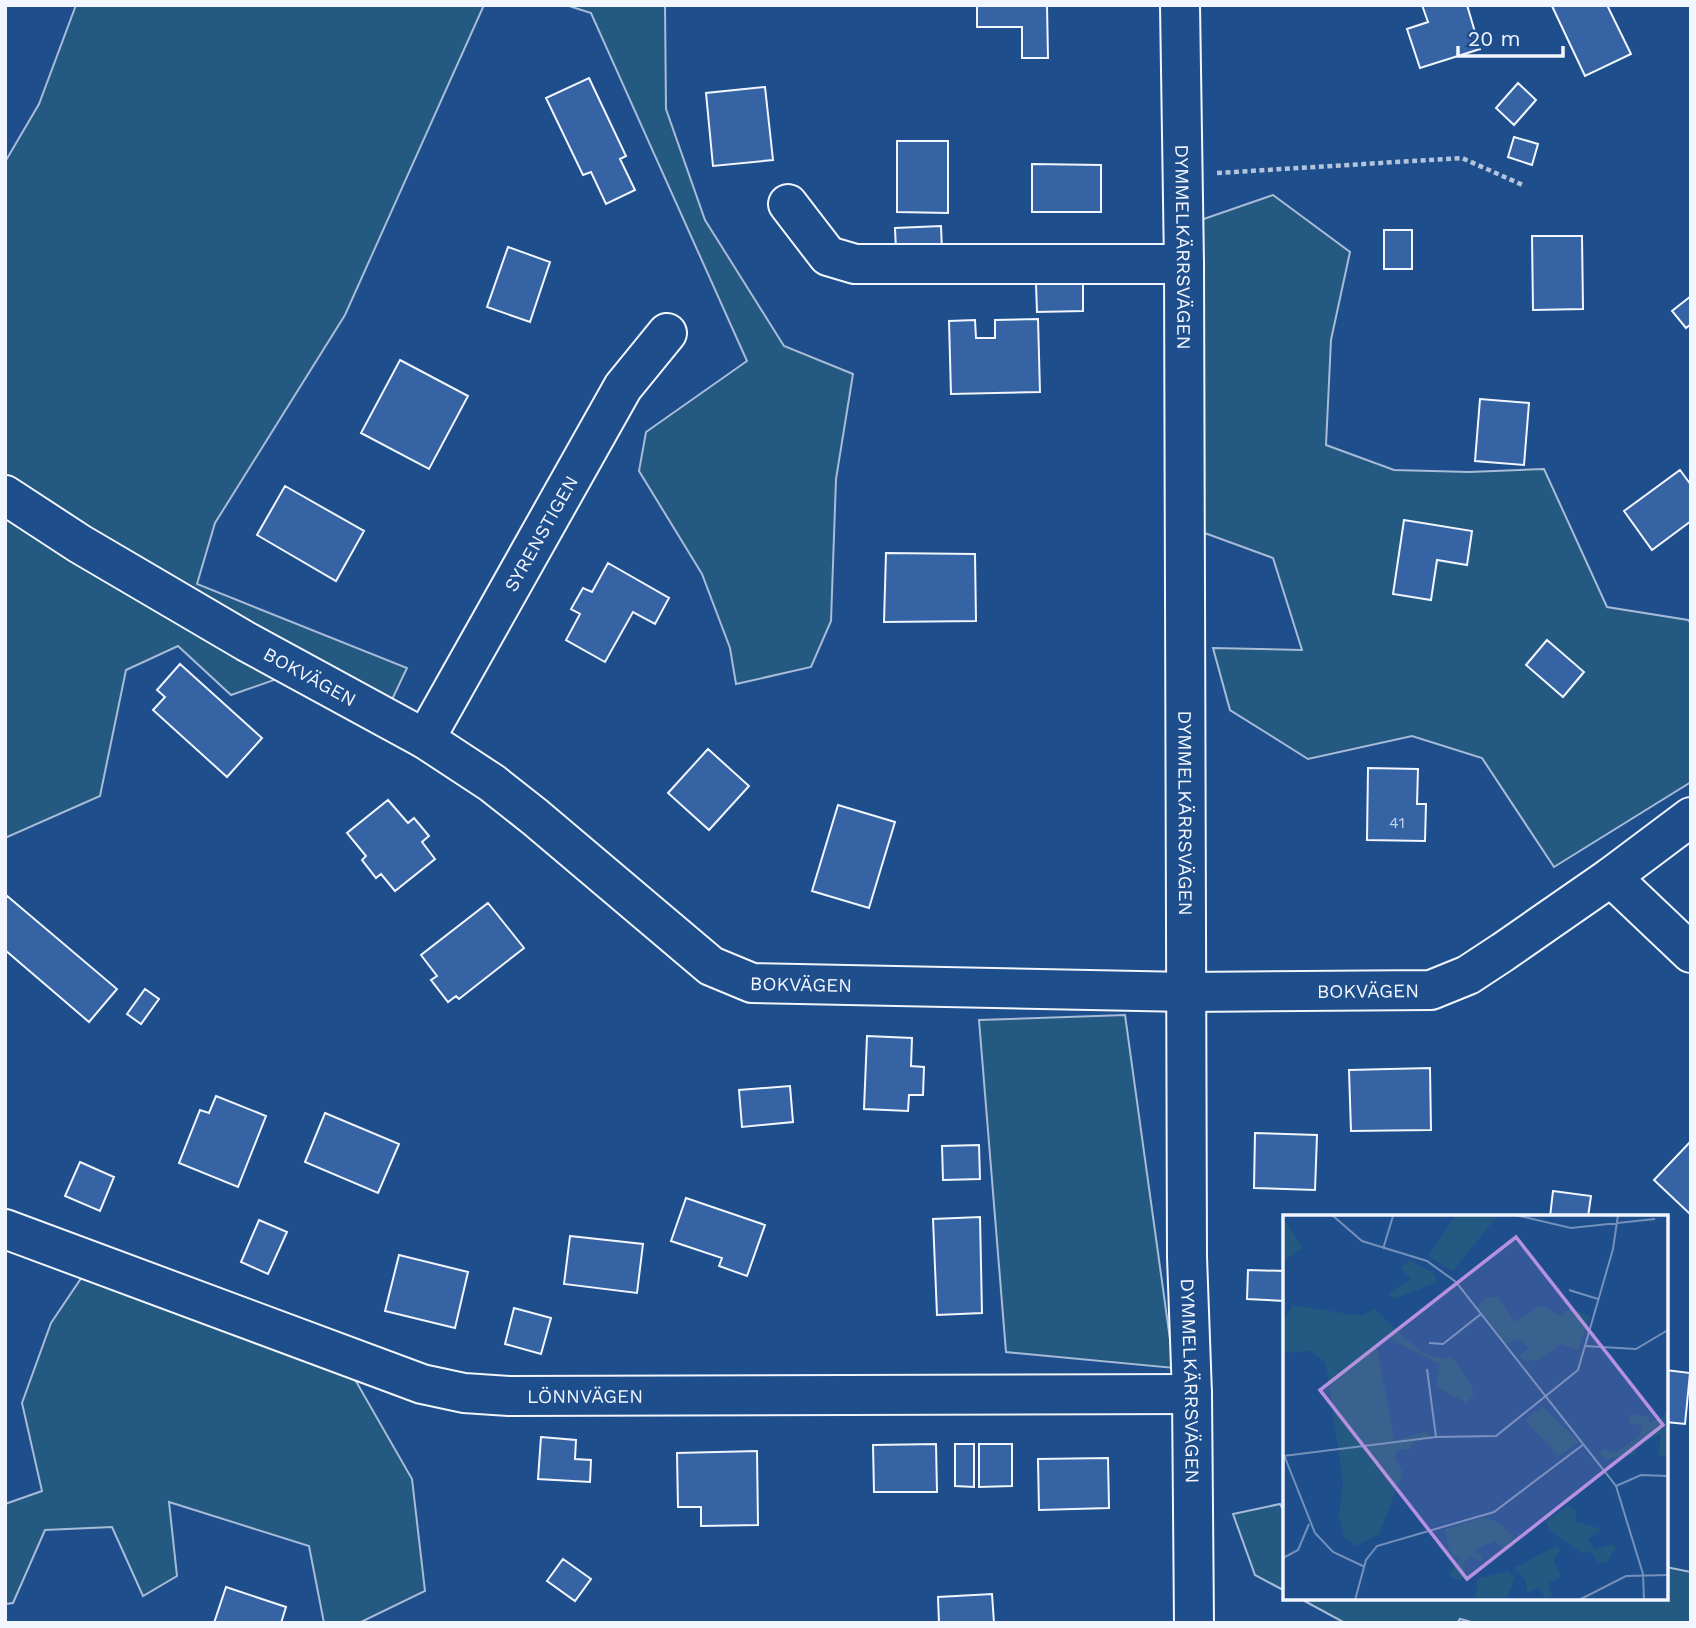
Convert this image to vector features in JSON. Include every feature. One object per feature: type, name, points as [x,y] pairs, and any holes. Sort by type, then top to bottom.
[{"type":"street","name":"DYMMELKÄRRSVÄGEN","points":[[1180,5],[1184,264],[1187,1257],[1192,1394],[1194,1623]]},
{"type":"street","points":[[788,204],[828,256],[855,264],[1184,264]]},
{"type":"street","name":"SYRENSTIGEN","points":[[425,739],[624,387],[667,333]]},
{"type":"street","name":"BOKVÄGEN","points":[[5,495],[80,544],[247,642],[425,739],[492,783],[535,817],[711,967],[752,983],[1187,992],[1431,990],[1468,975],[1611,877],[1691,817]]},
{"type":"street","points":[[1611,877],[1691,953]]},
{"type":"street","name":"LÖNNVÄGEN","points":[[5,1229],[422,1384],[464,1393],[509,1396],[1192,1394]]},
{"type":"path","points":[[1182,175],[1462,158],[1525,186]]},
{"type":"shaded area","points":[[76,5],[484,5],[345,315],[215,523],[197,584],[407,668],[388,708],[308,668],[231,695],[178,646],[126,670],[100,796],[5,838],[5,162],[39,104]]},
{"type":"shaded area","points":[[566,5],[665,5],[666,109],[705,220],[784,346],[853,374],[836,479],[831,621],[811,667],[736,684],[730,648],[702,574],[639,471],[646,432],[747,361],[591,13]]},
{"type":"shaded area","points":[[1273,195],[1350,252],[1331,340],[1326,445],[1394,470],[1469,472],[1544,469],[1607,607],[1688,620],[1691,624],[1691,782],[1554,867],[1482,758],[1412,736],[1308,759],[1230,710],[1213,648],[1302,650],[1273,558],[1191,528],[1204,436],[1183,407],[1195,222]]},
{"type":"shaded area","points":[[1125,1015],[1174,1368],[1006,1352],[979,1020]]},
{"type":"shaded area","points":[[84,1274],[349,1369],[412,1479],[425,1591],[359,1623],[324,1623],[309,1546],[169,1502],[177,1576],[143,1596],[112,1527],[45,1530],[13,1603],[5,1604],[5,1504],[42,1491],[22,1403],[51,1323]]},
{"type":"shaded area","points":[[1280,1504],[1283,1509],[1283,1590],[1255,1575],[1233,1514]]},
{"type":"shaded area","points":[[1668,1567],[1691,1572],[1691,1623],[1475,1623],[1460,1619],[1457,1623],[1345,1623],[1303,1600],[1668,1600]]},
{"type":"building","points":[[977,5],[1047,5],[1048,58],[1022,58],[1022,27],[977,27]]},
{"type":"building","points":[[1422,5],[1467,5],[1480,49],[1420,68],[1407,29],[1428,22]]},
{"type":"building","points":[[1607,5],[1631,54],[1585,76],[1552,6]]},
{"type":"building","points":[[589,78],[626,156],[620,159],[635,190],[606,204],[591,172],[583,175],[546,98]]},
{"type":"building","points":[[1518,83],[1536,100],[1514,125],[1496,108]]},
{"type":"building","points":[[765,87],[773,160],[713,166],[706,93]]},
{"type":"building","points":[[1514,137],[1538,144],[1532,165],[1508,157]]},
{"type":"building","points":[[897,141],[948,141],[948,213],[897,212]]},
{"type":"building","points":[[1032,164],[1101,165],[1101,212],[1032,212]]},
{"type":"building","points":[[941,226],[942,250],[896,251],[895,228]]},
{"type":"building","points":[[1384,230],[1412,230],[1412,269],[1384,269]]},
{"type":"building","points":[[1532,236],[1582,236],[1583,309],[1533,310]]},
{"type":"building","points":[[508,247],[550,262],[530,322],[487,307]]},
{"type":"building","points":[[1036,284],[1083,284],[1083,311],[1037,312]]},
{"type":"building","points":[[1691,296],[1691,324],[1686,328],[1672,311]]},
{"type":"building","points":[[1038,319],[1040,392],[951,394],[949,321],[975,320],[976,338],[995,338],[995,320]]},
{"type":"building","points":[[400,360],[468,396],[429,469],[361,433]]},
{"type":"building","points":[[1480,399],[1529,403],[1524,465],[1475,461]]},
{"type":"building","points":[[1680,470],[1691,485],[1691,521],[1652,550],[1624,511]]},
{"type":"building","points":[[285,486],[364,531],[336,581],[257,535]]},
{"type":"building","points":[[1404,520],[1472,531],[1467,565],[1437,560],[1431,600],[1393,594]]},
{"type":"building","points":[[886,553],[975,554],[976,621],[884,622]]},
{"type":"building","points":[[608,563],[669,598],[655,624],[633,612],[605,662],[566,640],[580,614],[571,609],[583,588],[592,592]]},
{"type":"building","points":[[1547,640],[1584,672],[1563,697],[1526,665]]},
{"type":"building","points":[[180,664],[262,738],[227,777],[153,710],[165,697],[157,690]]},
{"type":"building","points":[[708,749],[749,786],[709,830],[668,793]]},
{"type":"building","points":[[1368,768],[1418,769],[1417,804],[1426,804],[1425,841],[1367,840]]},
{"type":"building","points":[[388,800],[408,823],[414,818],[429,836],[422,842],[435,859],[395,891],[381,874],[376,878],[362,860],[366,856],[347,833]]},
{"type":"building","points":[[838,805],[895,822],[869,908],[812,891]]},
{"type":"building","points":[[6,895],[117,989],[89,1022],[5,950]]},
{"type":"building","points":[[488,903],[524,948],[459,999],[456,996],[448,1002],[431,980],[437,976],[421,955]]},
{"type":"building","points":[[145,989],[159,999],[141,1024],[127,1014]]},
{"type":"building","points":[[867,1036],[912,1038],[911,1066],[924,1067],[923,1095],[909,1095],[908,1111],[864,1109]]},
{"type":"building","points":[[1430,1068],[1431,1130],[1351,1131],[1349,1070]]},
{"type":"building","points":[[790,1086],[793,1122],[742,1127],[739,1090]]},
{"type":"building","points":[[216,1096],[266,1116],[238,1187],[179,1163],[200,1110],[209,1113]]},
{"type":"building","points":[[325,1113],[399,1144],[378,1193],[305,1162]]},
{"type":"building","points":[[1255,1133],[1317,1135],[1315,1190],[1254,1188]]},
{"type":"building","points":[[1691,1141],[1691,1215],[1654,1180]]},
{"type":"building","points":[[979,1145],[980,1179],[943,1180],[942,1146]]},
{"type":"building","points":[[80,1162],[114,1177],[100,1211],[65,1196]]},
{"type":"building","points":[[1553,1191],[1591,1196],[1588,1215],[1550,1215]]},
{"type":"building","points":[[686,1198],[765,1225],[747,1276],[719,1266],[722,1258],[671,1241]]},
{"type":"building","points":[[980,1217],[982,1313],[937,1315],[933,1219]]},
{"type":"building","points":[[259,1220],[287,1232],[268,1274],[241,1262]]},
{"type":"building","points":[[570,1236],[643,1244],[637,1293],[564,1284]]},
{"type":"building","points":[[399,1255],[468,1272],[455,1328],[385,1311]]},
{"type":"building","points":[[1248,1270],[1283,1271],[1283,1301],[1247,1299]]},
{"type":"building","points":[[514,1308],[551,1318],[541,1354],[505,1344]]},
{"type":"building","points":[[1668,1370],[1690,1373],[1685,1424],[1668,1422]]},
{"type":"building","points":[[541,1437],[576,1440],[575,1459],[591,1460],[590,1482],[538,1479]]},
{"type":"building","points":[[936,1444],[937,1492],[874,1492],[873,1445]]},
{"type":"building","points":[[955,1444],[974,1444],[974,1487],[955,1486]]},
{"type":"building","points":[[979,1444],[1012,1444],[1012,1486],[979,1487]]},
{"type":"building","points":[[757,1451],[758,1525],[701,1526],[701,1507],[678,1507],[677,1453]]},
{"type":"building","points":[[1108,1458],[1109,1508],[1039,1510],[1038,1459]]},
{"type":"building","points":[[563,1559],[591,1579],[575,1601],[547,1581]]},
{"type":"building","points":[[226,1587],[286,1607],[281,1623],[214,1623]]},
{"type":"building","points":[[992,1594],[994,1623],[939,1623],[938,1597]]}]
